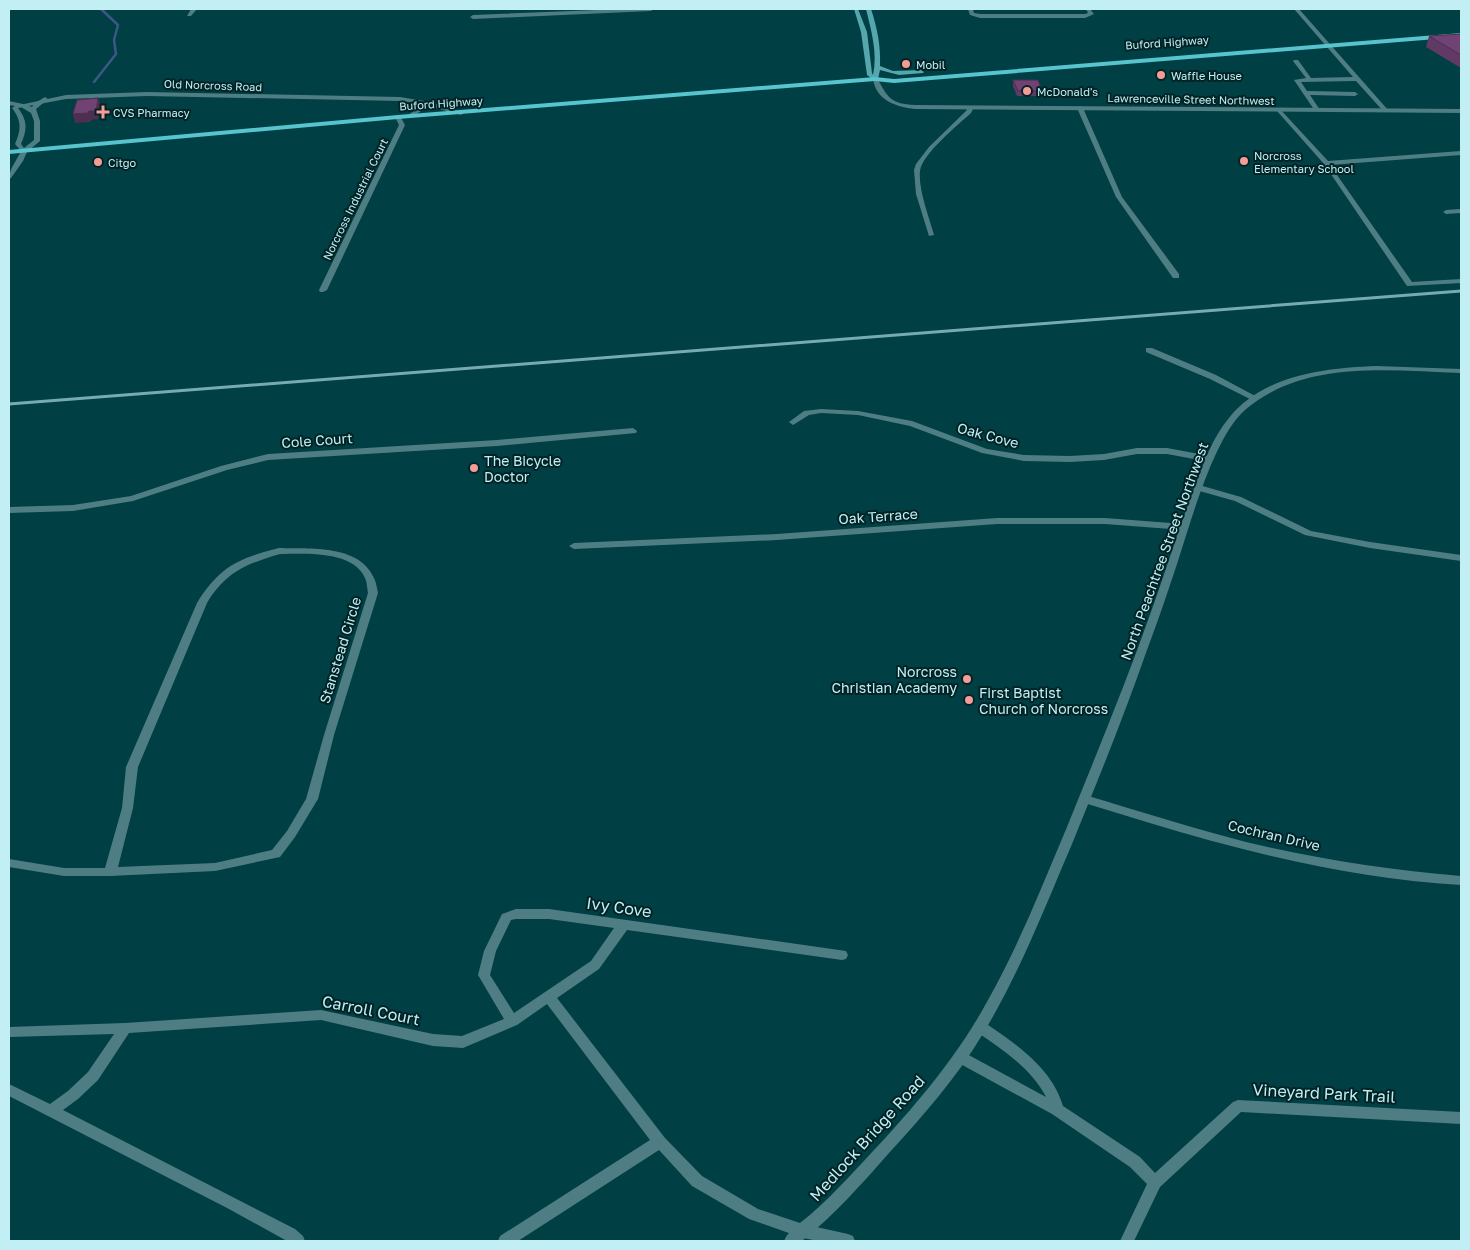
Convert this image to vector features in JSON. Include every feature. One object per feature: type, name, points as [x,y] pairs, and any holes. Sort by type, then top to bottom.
[{"type":"main road","points":[[856,9],[864,35],[869,74],[875,79],[879,67],[874,32],[868,9]]},
{"type":"main road","name":"Buford Highway","points":[[875,79],[894,81],[1461,30]]},
{"type":"main road","name":"Buford Highway","points":[[1328,43],[1461,35]]},
{"type":"main road","name":"Buford Highway","points":[[9,152],[398,117],[875,79],[921,72],[1084,63]]},
{"type":"main road","points":[[879,67],[899,73],[921,72]]},
{"type":"street","points":[[189,15],[194,9]]},
{"type":"street","points":[[473,17],[651,9]]},
{"type":"street","points":[[971,9],[972,14],[980,16],[1085,16],[1091,14],[1088,9]]},
{"type":"street","points":[[1296,9],[1386,111]]},
{"type":"street","points":[[1296,61],[1309,79]]},
{"type":"street","name":"Lawrenceville Street Northwest","points":[[875,79],[885,100],[915,108],[1461,111]]},
{"type":"street","points":[[1318,110],[1297,81],[1309,79],[1358,79]]},
{"type":"street","points":[[1306,93],[1355,94]]},
{"type":"street","name":"Old Norcross Road","points":[[18,106],[45,99],[79,96],[188,94],[400,99],[460,112]]},
{"type":"street","points":[[9,177],[20,161],[24,151],[37,141],[38,129],[33,110],[37,104],[45,99]]},
{"type":"street","points":[[410,116],[424,107],[418,102]]},
{"type":"street","points":[[9,103],[25,106],[35,114]]},
{"type":"street","points":[[18,106],[15,108],[21,115],[25,126],[18,144],[24,151]]},
{"type":"street","points":[[931,236],[919,186],[918,170],[920,163],[923,157],[969,112],[971,107]]},
{"type":"street","points":[[1080,108],[1119,197],[1176,276]]},
{"type":"street","points":[[1279,110],[1326,163],[1410,284],[1461,281]]},
{"type":"street","name":"Norcross Industrial Court","points":[[322,290],[402,125],[398,117]]},
{"type":"street","points":[[1326,163],[1461,153]]},
{"type":"street","points":[[1446,212],[1461,211]]},
{"type":"street","points":[[1149,350],[1213,377],[1255,398]]},
{"type":"street","name":"North Peachtree Street Northwest","points":[[1057,865],[1085,799],[1146,642],[1184,527],[1210,459],[1222,433],[1241,409],[1255,398],[1282,385],[1314,374],[1343,369],[1381,368],[1461,371]]},
{"type":"street","name":"Oak Cove","points":[[793,422],[808,414],[821,411],[858,413],[912,424],[985,451],[1024,458],[1070,459],[1104,457],[1137,451],[1167,451],[1210,459]]},
{"type":"street","name":"Cole Court","points":[[9,510],[73,508],[133,498],[224,468],[268,457],[498,443],[633,431]]},
{"type":"street","points":[[1199,488],[1238,499],[1308,533],[1370,545],[1461,558]]},
{"type":"street","name":"Oak Terrace","points":[[574,546],[777,537],[997,521],[1105,520],[1184,527]]},
{"type":"street","name":"Stanstead Circle","points":[[9,863],[64,872],[110,872],[215,867],[276,854],[291,834],[312,799],[329,735],[373,593],[372,580],[364,566],[346,557],[324,552],[279,551],[249,560],[226,572],[211,586],[132,767],[131,795],[126,820],[110,872]]},
{"type":"street","name":"Cochran Drive","points":[[1085,799],[1178,828],[1295,857],[1409,877],[1461,881]]},
{"type":"street","name":"Medlock Bridge Road","points":[[791,1241],[804,1231],[859,1176],[921,1108],[960,1056],[980,1027],[1025,938],[1057,865]]},
{"type":"street","name":"Ivy Cove","points":[[512,1021],[484,975],[490,951],[506,917],[516,914],[548,914],[842,955]]},
{"type":"street","name":"Carroll Court","points":[[9,1032],[125,1028],[321,1016],[433,1040],[464,1042],[512,1021],[594,965],[624,924]]},
{"type":"street","points":[[548,996],[660,1142],[696,1181],[754,1214],[804,1231],[848,1241]]},
{"type":"street","points":[[980,1027],[1022,1058],[1041,1078],[1055,1099],[1057,1110]]},
{"type":"street","points":[[51,1112],[93,1076],[125,1028]]},
{"type":"street","points":[[960,1056],[1057,1110],[1136,1162],[1155,1182]]},
{"type":"street","points":[[9,1090],[234,1204],[290,1234],[298,1241]]},
{"type":"street","name":"Vineyard Park Trail","points":[[1127,1241],[1155,1182],[1238,1106],[1461,1118]]},
{"type":"street","points":[[505,1241],[660,1142]]},
{"type":"building","points":[[1461,34],[1461,55],[1429,36]]},
{"type":"building","points":[[1013,80],[1038,80],[1042,91],[1018,91]]},
{"type":"building","points":[[98,98],[96,111],[73,114],[77,100]]},
{"type":"waterway","points":[[94,82],[116,54],[114,40],[118,25],[101,9]]},
{"type":"railway","points":[[9,404],[1461,291]]},
{"type":"place","name":"Mobil","points":[[906,64]]},
{"type":"place","name":"Waffle House","points":[[1161,75]]},
{"type":"place","name":"McDonald's","points":[[1027,91]]},
{"type":"place","name":"CVS Pharmacy","points":[[103,112]]},
{"type":"place","name":"Norcross Elementary School","points":[[1244,161]]},
{"type":"place","name":"Citgo","points":[[98,162]]},
{"type":"place","name":"The Bicycle Doctor","points":[[474,468]]},
{"type":"place","name":"Norcross Christian Academy","points":[[967,679]]},
{"type":"place","name":"First Baptist Church of Norcross","points":[[969,700]]}]
